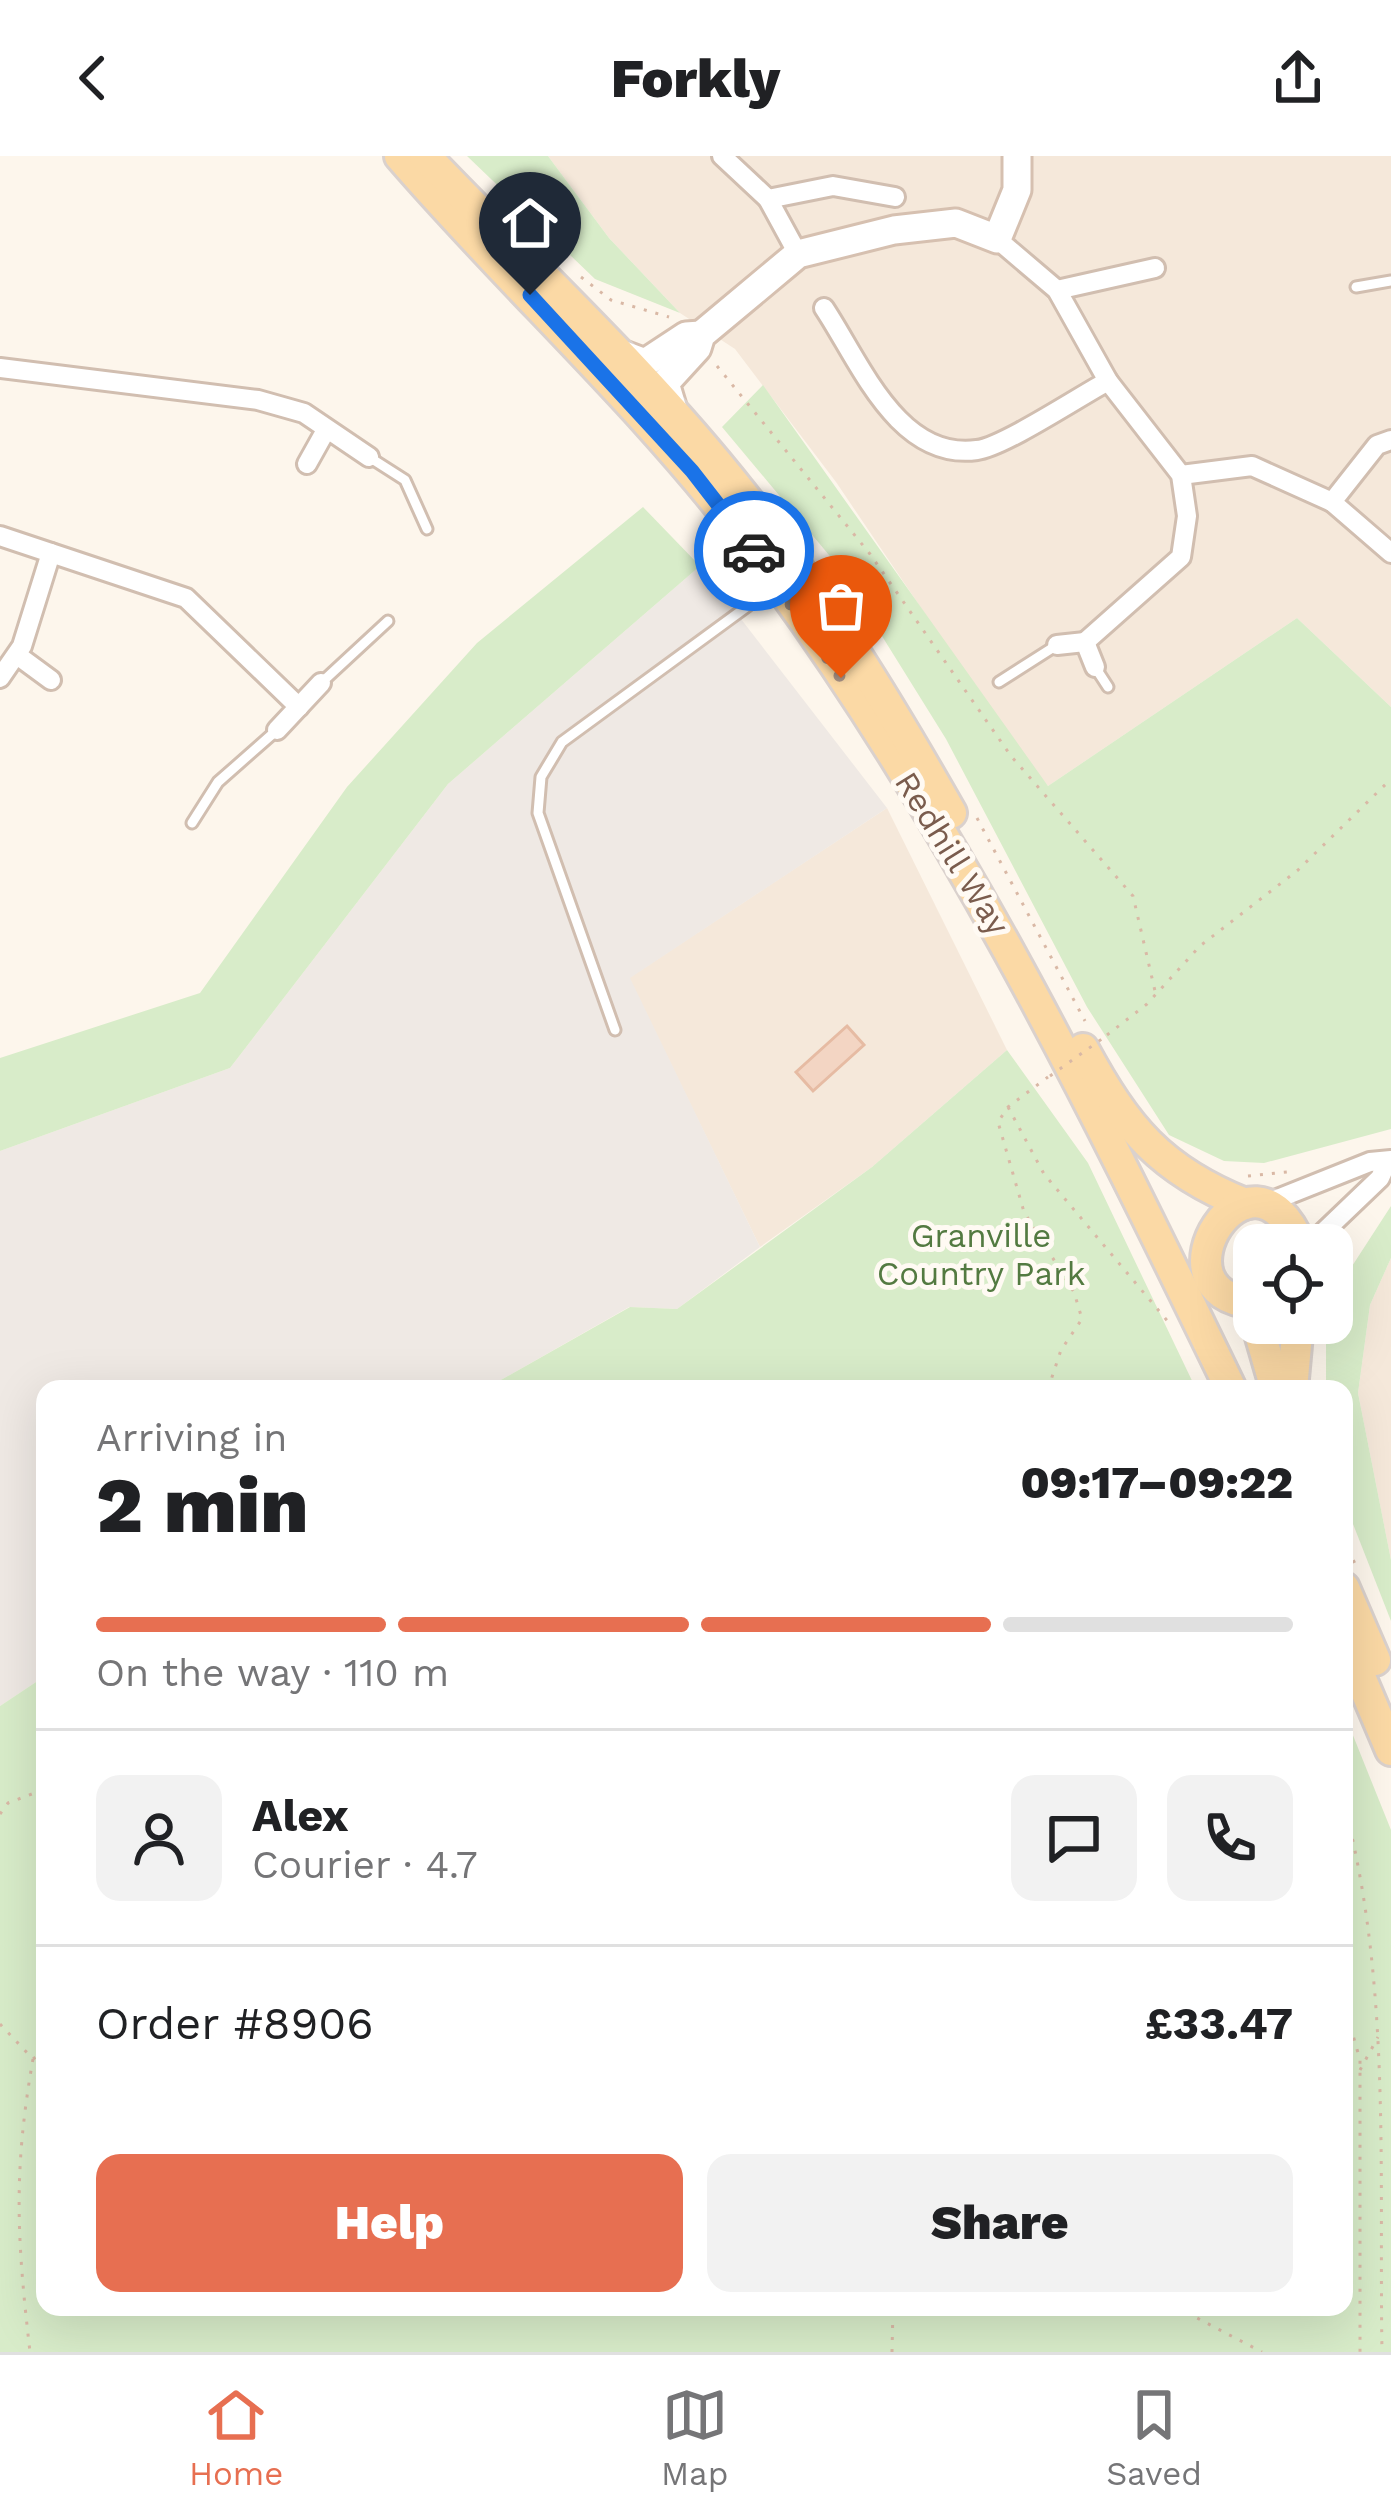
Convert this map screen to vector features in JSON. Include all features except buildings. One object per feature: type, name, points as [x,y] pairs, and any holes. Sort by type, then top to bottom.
[{"type":"main road","name":"Redhill Way","points":[[400,156],[692,471],[778,584],[1013,951],[1227,1380]]},
{"type":"main road","name":"Redhill Way","points":[[425,156],[620,354],[742,494],[862,659],[1131,1126],[1186,1178],[1254,1205]]},
{"type":"main road","points":[[1106,1138],[1140,1162],[1192,1256],[1233,1298]]},
{"type":"main road","points":[[1210,1273],[1207,1246],[1224,1213],[1254,1205],[1287,1224]]},
{"type":"main road","points":[[1263,1344],[1273,1380]]},
{"type":"main road","points":[[1293,1380],[1296,1344]]},
{"type":"main road","points":[[1353,1609],[1391,1697]]},
{"type":"main road","points":[[1353,1660],[1391,1750]]},
{"type":"street","points":[[722,156],[768,199],[798,254]]},
{"type":"street","points":[[998,239],[1017,190],[1017,156]]},
{"type":"street","points":[[768,199],[833,186],[895,197]]},
{"type":"street","points":[[674,413],[665,383],[697,348],[697,341],[798,254],[894,230],[956,223],[998,239],[1057,290],[1108,381],[1181,475],[1187,516],[1181,557],[1085,642],[1057,645]]},
{"type":"street","points":[[1057,290],[1155,268]]},
{"type":"street","points":[[824,308],[901,426],[933,446],[979,451],[1108,381]]},
{"type":"street","points":[[620,354],[645,363],[686,336],[697,341]]},
{"type":"street","points":[[0,368],[258,400],[304,413],[369,457]]},
{"type":"street","points":[[307,464],[326,430]]},
{"type":"street","points":[[1331,502],[1377,445],[1391,440]]},
{"type":"street","points":[[1181,475],[1252,466],[1331,502],[1391,553]]},
{"type":"street","points":[[0,536],[186,598],[299,707]]},
{"type":"street","points":[[0,678],[17,656],[51,553]]},
{"type":"street","points":[[1085,642],[1095,667]]},
{"type":"street","points":[[17,656],[51,680]]},
{"type":"street","points":[[277,730],[321,683]]},
{"type":"street","points":[[1254,1205],[1370,1162],[1389,1161]]},
{"type":"street","points":[[1332,1224],[1380,1178],[1389,1161]]},
{"type":"lane","points":[[1356,286],[1391,281]]},
{"type":"lane","points":[[369,457],[405,480],[427,529]]},
{"type":"lane","points":[[615,1030],[538,813],[541,777],[562,742],[778,584]]},
{"type":"lane","points":[[321,683],[388,621]]},
{"type":"lane","points":[[999,682],[1057,645]]},
{"type":"lane","points":[[1095,667],[1108,687]]},
{"type":"lane","points":[[191,823],[218,782],[277,730]]},
{"type":"path","points":[[571,269],[611,300],[669,317],[697,341],[871,554],[1010,756],[1132,896],[1155,991]]},
{"type":"path","points":[[1051,1380],[1061,1350],[1082,1319],[1074,1292],[1024,1212],[998,1122],[1008,1107],[1147,1004],[1201,946],[1298,870],[1391,779]]},
{"type":"path","points":[[1008,1107],[1044,1174],[1148,1296]]},
{"type":"path","points":[[0,1814],[8,1803],[36,1792]]},
{"type":"path","points":[[1353,1839],[1371,1910],[1379,2035],[1382,2352]]},
{"type":"path","points":[[0,2024],[33,2059]]},
{"type":"path","points":[[1360,2070],[1379,2035]]},
{"type":"path","points":[[1353,2041],[1360,2070],[1360,2352]]},
{"type":"path","points":[[30,2352],[16,2212],[19,2133],[36,2057]]},
{"type":"path","points":[[892,2352],[893,2316]]},
{"type":"path","points":[[1193,2316],[1262,2352]]},
{"type":"shaded area","points":[[548,156],[1391,156],[1391,707],[1297,618],[1048,786],[1015,747],[836,482],[735,349],[680,313],[609,238]]},
{"type":"shaded area","points":[[700,566],[887,808],[630,978],[760,1247],[677,1309],[629,1307],[501,1380],[36,1380],[36,1682],[0,1706],[0,1151],[230,1068],[448,784]]},
{"type":"shaded area","points":[[887,808],[1007,1050],[872,1167],[760,1247],[629,978]]},
{"type":"shaded area","points":[[1391,1258],[1391,1560],[1358,1393],[1370,1305]]},
{"type":"green space","points":[[467,156],[548,156],[609,238],[680,313],[595,279]]},
{"type":"green space","points":[[763,385],[1048,786],[1297,618],[1391,707],[1391,1129],[1264,1163],[1224,1161],[1169,1135],[1087,1007],[946,739],[839,567],[722,427]]},
{"type":"green space","points":[[643,507],[700,566],[448,784],[230,1068],[0,1151],[0,1058],[200,993],[347,787],[477,643]]},
{"type":"green space","name":"Granville Country Park","points":[[1007,1050],[1088,1163],[1192,1380],[501,1380],[630,1307],[677,1309],[872,1167]]},
{"type":"green space","points":[[1391,1206],[1391,1258],[1370,1305],[1358,1393],[1391,1560],[1391,1621],[1353,1524],[1353,1380],[1326,1380],[1326,1344],[1353,1344],[1353,1265]]},
{"type":"green space","points":[[36,1682],[36,2316],[1353,2316],[1353,1735],[1391,1830],[1391,2352],[0,2352],[0,1706]]},
{"type":"way so far","points":[[754,551],[841,678]]},
{"type":"route","points":[[530,295],[692,471],[754,551]]}]
